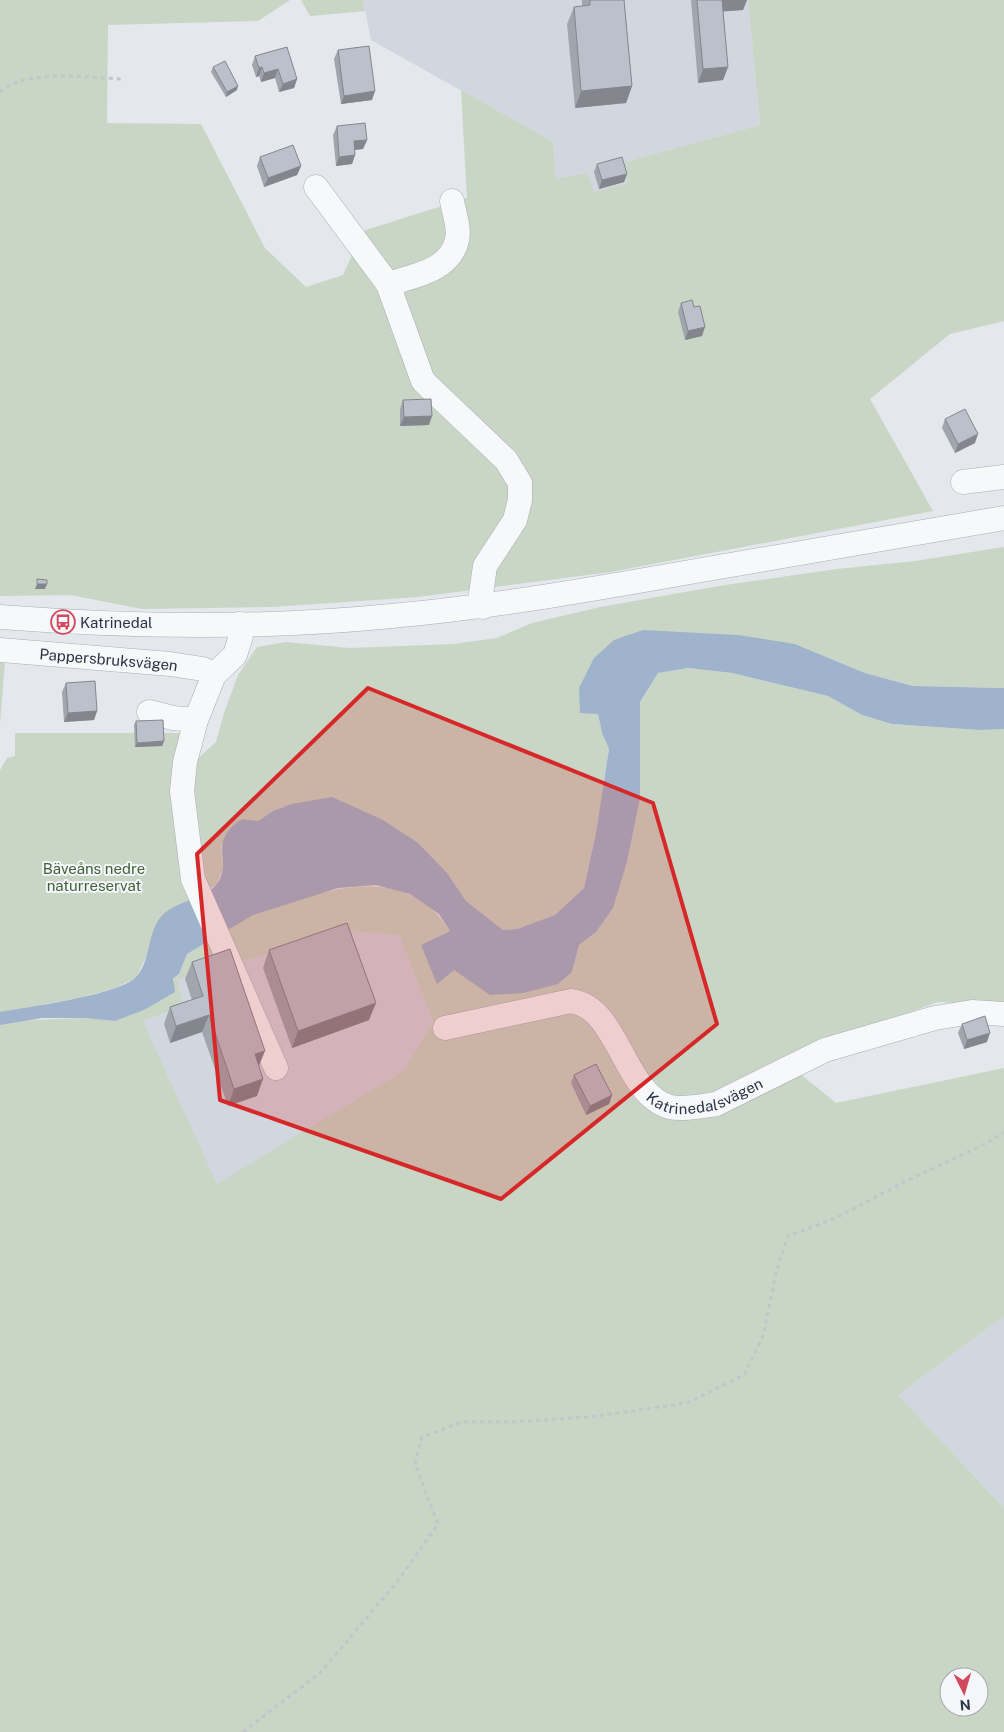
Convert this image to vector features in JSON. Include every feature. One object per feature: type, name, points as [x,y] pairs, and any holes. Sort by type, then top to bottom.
[{"type":"street","points":[[316,187],[388,284],[422,381],[506,460],[520,482],[520,500],[515,520],[485,566],[481,594],[483,607]]},
{"type":"street","points":[[388,284],[440,266],[451,253],[457,240],[452,201]]},
{"type":"street","points":[[963,482],[1004,478]]},
{"type":"street","points":[[0,617],[63,622],[150,625],[240,624],[389,617],[483,607],[638,583],[1004,518]]},
{"type":"street","points":[[240,624],[241,636],[235,655],[214,675],[196,720],[185,762],[182,791],[193,879],[276,1068]]},
{"type":"street","name":"Pappersbruksvägen","points":[[0,650],[170,664],[204,669],[214,675]]},
{"type":"street","points":[[149,712],[173,718],[196,720]]},
{"type":"street","name":"Katrinedalsvägen","points":[[445,1028],[570,1001],[581,1002],[595,1013],[648,1095],[670,1107],[698,1107],[716,1104],[777,1072],[833,1047],[935,1018],[972,1012],[1004,1014]]},
{"type":"path","points":[[0,92],[20,80],[41,77],[122,79]]},
{"type":"path","points":[[243,1732],[320,1673],[397,1582],[438,1524],[415,1464],[422,1437],[462,1422],[512,1422],[589,1417],[687,1403],[744,1376],[763,1336],[777,1269],[788,1236],[836,1218],[904,1182],[987,1143],[1004,1132]]},
{"type":"highlighted area","points":[[368,688],[653,803],[717,1024],[501,1199],[220,1100],[197,854]]},
{"type":"shaded area","points":[[363,0],[748,0],[760,125],[621,163],[628,183],[594,192],[556,179],[553,142],[371,40]]},
{"type":"shaded area","points":[[346,931],[399,935],[433,1022],[403,1071],[217,1185],[143,1021],[184,1006],[176,980]]},
{"type":"shaded area","points":[[1004,1316],[1004,1508],[898,1395]]},
{"type":"green space","points":[[0,0],[290,0],[258,21],[108,25],[107,123],[201,124],[265,248],[306,287],[343,275],[363,231],[467,198],[461,90],[553,142],[556,179],[587,173],[594,192],[628,183],[621,163],[760,125],[748,0],[1004,0],[1004,321],[950,334],[870,399],[933,511],[611,572],[418,597],[273,607],[142,609],[70,595],[0,596]]},
{"type":"green space","points":[[301,0],[363,0],[365,11],[310,16]]},
{"type":"green space","name":"Bäveåns nedre naturreservat","points":[[1004,547],[1004,688],[913,686],[865,673],[795,644],[643,630],[598,714],[602,733],[609,749],[596,833],[584,888],[555,915],[517,929],[503,930],[466,901],[447,873],[350,805],[332,797],[273,811],[258,821],[242,819],[221,846],[223,869],[216,885],[196,897],[148,953],[136,978],[115,988],[79,998],[45,1004],[32,1020],[84,1018],[115,1021],[144,1010],[179,974],[187,954],[236,924],[264,910],[300,899],[342,889],[363,887],[382,887],[401,891],[419,900],[435,913],[450,931],[421,945],[491,995],[572,972],[579,945],[596,932],[613,908],[627,862],[640,798],[640,702],[658,673],[688,668],[732,673],[828,696],[862,715],[892,724],[979,730],[1004,729],[1004,1005],[938,1002],[828,1042],[792,1067],[836,1103],[1004,1068],[1004,1316],[898,1395],[1004,1508],[1004,1732],[0,1732],[0,770],[7,758],[15,756],[15,733],[180,733],[176,761],[194,762],[216,742],[238,675],[257,647],[286,642],[350,648],[453,644],[497,638],[532,623],[600,607],[725,585],[837,569],[915,561]],"holes":[[[346,931],[399,935],[433,1022],[403,1071],[217,1184],[143,1021],[184,1006],[177,980]]]},
{"type":"green space","points":[[0,660],[5,661],[0,724]]},
{"type":"water","points":[[643,630],[738,635],[795,644],[865,673],[913,686],[1004,688],[1004,729],[979,730],[892,724],[862,715],[828,696],[732,673],[688,668],[658,673],[640,702],[640,798],[627,862],[613,908],[596,932],[579,945],[572,972],[558,984],[523,993],[490,995],[454,970],[437,984],[421,945],[450,931],[439,914],[410,894],[376,885],[338,888],[253,915],[187,954],[179,974],[173,979],[175,992],[144,1010],[115,1021],[84,1018],[42,1018],[0,1025],[0,1012],[93,995],[126,983],[136,977],[141,971],[153,932],[160,918],[166,912],[204,894],[216,885],[221,877],[223,868],[222,852],[225,836],[231,828],[242,819],[258,821],[273,811],[292,804],[332,797],[383,820],[418,843],[447,873],[466,901],[503,930],[517,929],[555,915],[584,888],[596,833],[609,749],[602,733],[598,714],[580,713],[579,688],[594,658],[614,640]]},
{"type":"building","points":[[590,0],[624,0],[632,86],[581,91],[574,7],[590,5]]},
{"type":"building","points":[[697,0],[722,0],[728,67],[703,69]]},
{"type":"building","points":[[369,46],[375,91],[344,96],[338,50]]},
{"type":"building","points":[[287,47],[297,79],[283,84],[278,69],[264,73],[262,67],[259,68],[255,56]]},
{"type":"building","points":[[225,61],[238,86],[227,92],[213,67]]},
{"type":"building","points":[[365,123],[367,140],[354,141],[355,155],[339,157],[337,126]]},
{"type":"building","points":[[293,145],[301,166],[268,178],[260,157]]},
{"type":"building","points":[[622,157],[627,174],[602,180],[597,164]]},
{"type":"building","points":[[692,300],[694,307],[700,306],[705,327],[688,331],[681,303]]},
{"type":"building","points":[[431,399],[432,416],[404,417],[403,400]]},
{"type":"building","points":[[965,409],[978,434],[958,444],[945,419]]},
{"type":"building","points":[[37,579],[47,580],[47,584],[37,584]]},
{"type":"building","points":[[95,681],[97,711],[68,713],[66,683]]},
{"type":"building","points":[[163,720],[164,741],[137,743],[136,721]]},
{"type":"building","points":[[347,923],[376,1003],[298,1031],[269,950]]},
{"type":"building","points":[[230,949],[265,1051],[255,1054],[263,1079],[234,1089],[209,1015],[176,1026],[170,1007],[203,996],[192,962]]},
{"type":"building","points":[[985,1016],[990,1033],[967,1040],[962,1024]]},
{"type":"building","points":[[596,1064],[612,1095],[590,1106],[574,1075]]},
{"type":"place","name":"Katrinedal","points":[[63,622]]}]
